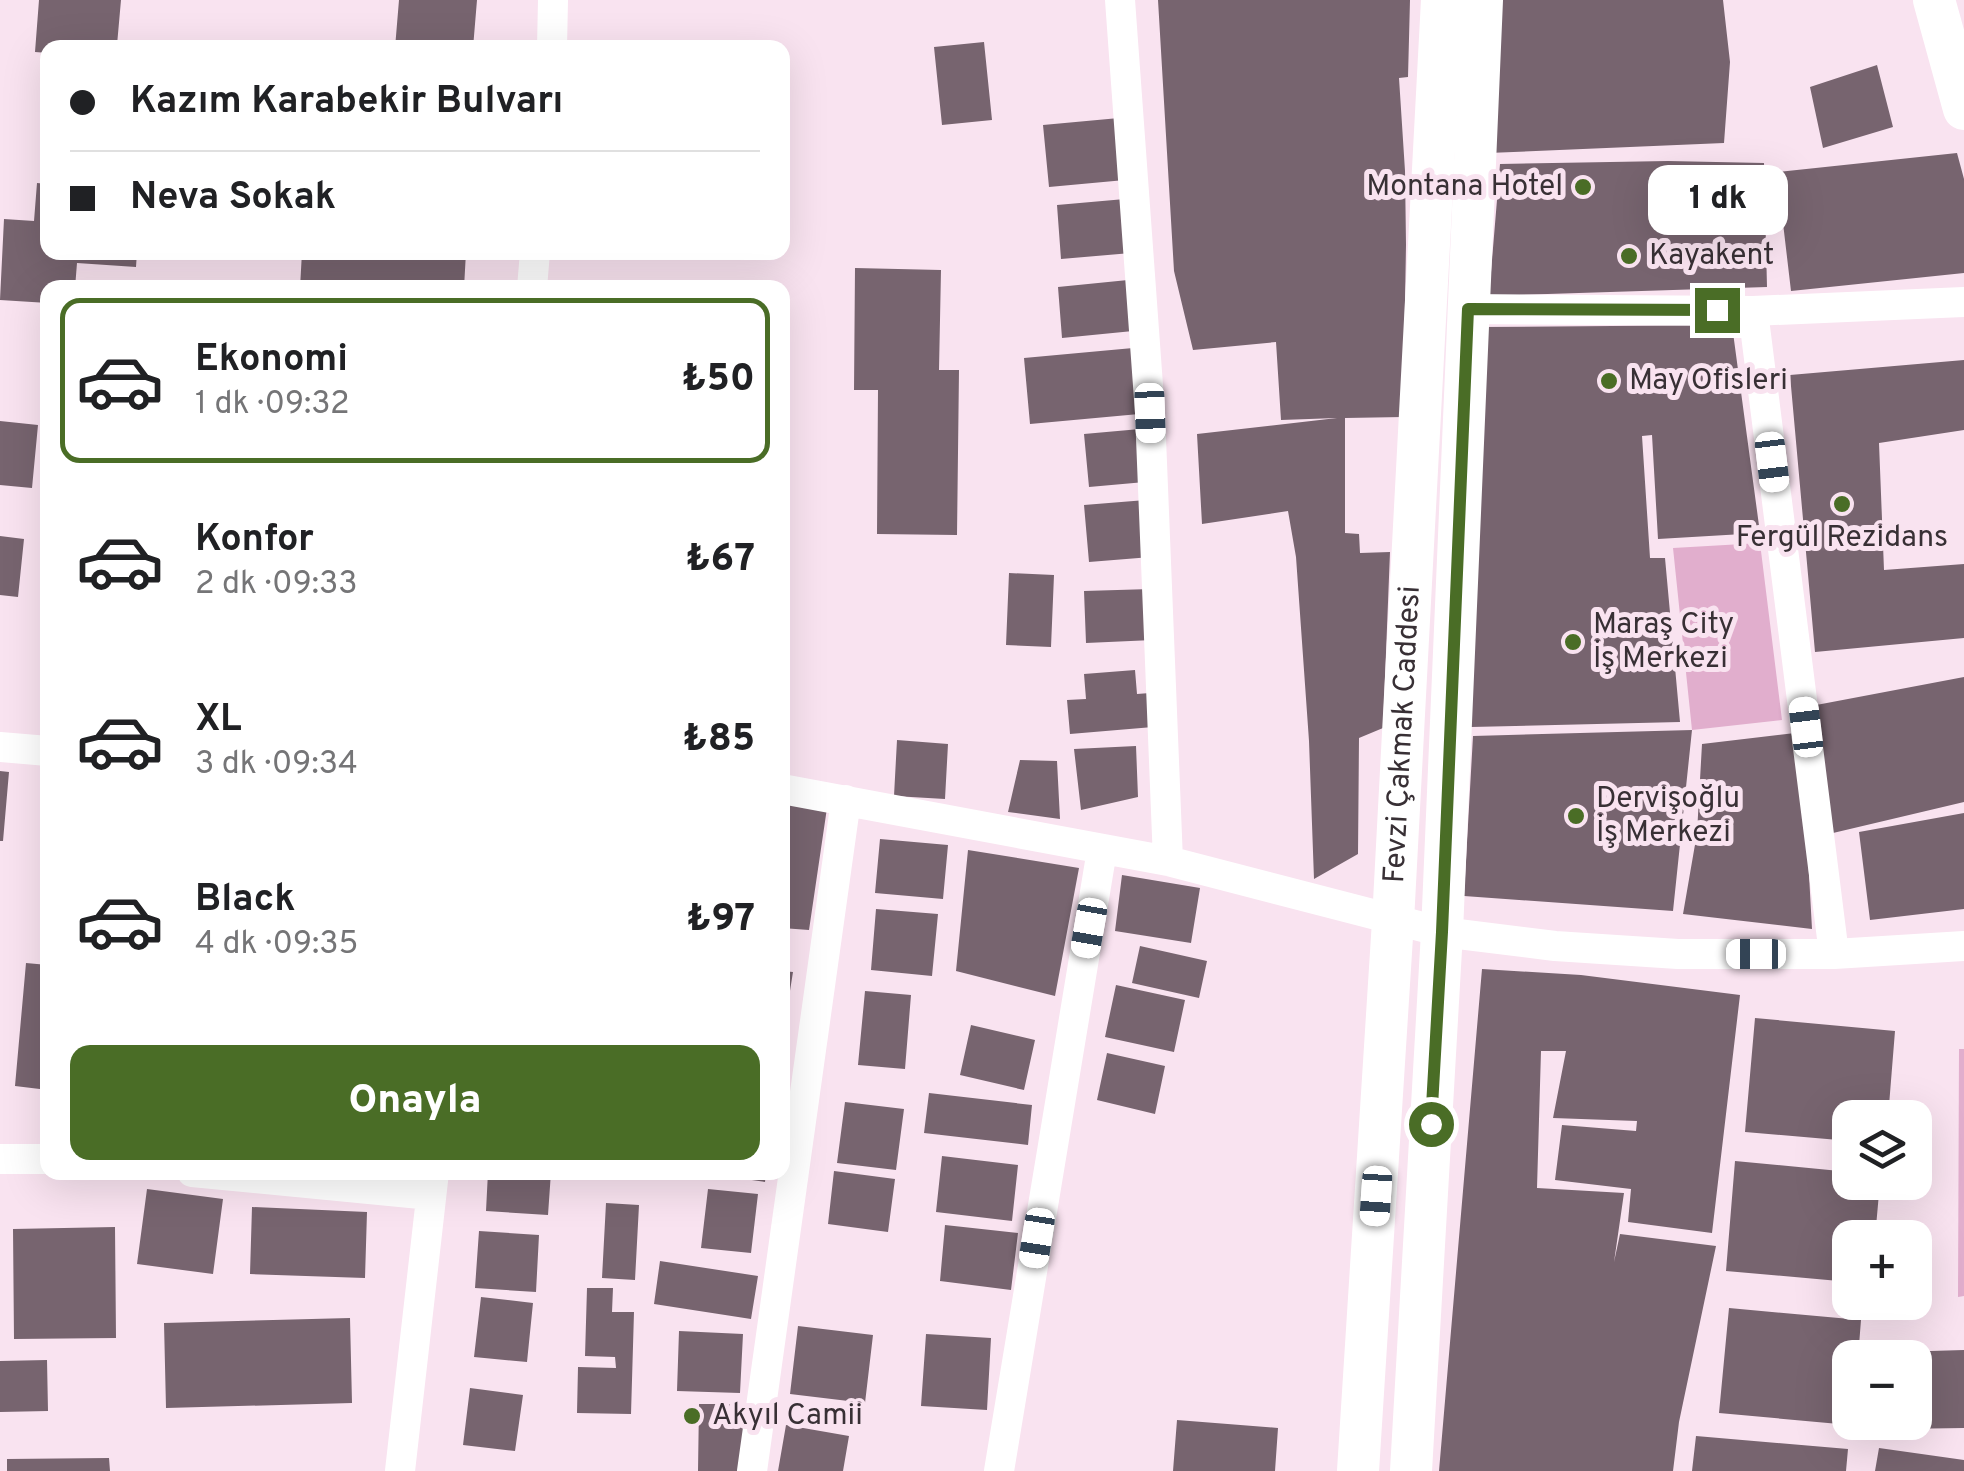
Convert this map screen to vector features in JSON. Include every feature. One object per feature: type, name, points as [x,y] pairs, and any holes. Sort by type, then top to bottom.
[{"type":"main road","name":"Fevzi Çakmak Caddesi","points":[[1358,1471],[1393,921],[1442,0]]},
{"type":"main road","points":[[1411,1471],[1442,932],[1482,0]]},
{"type":"main road","points":[[1934,0],[1964,109]]},
{"type":"street","points":[[552,40],[553,0]]},
{"type":"street","points":[[1120,0],[1150,413],[1168,861]]},
{"type":"street","points":[[1468,309],[1753,311],[1964,302]]},
{"type":"street","points":[[1753,311],[1834,954]]},
{"type":"street","points":[[0,746],[40,750]]},
{"type":"street","points":[[790,790],[1168,861],[1442,932],[1555,946],[1678,954],[1834,954],[1964,946]]},
{"type":"street","points":[[752,1471],[846,800]]},
{"type":"street","points":[[998,1471],[1102,850]]},
{"type":"street","points":[[0,1160],[40,1159]]},
{"type":"street","points":[[353,1180],[433,1184],[400,1471]]},
{"type":"shaded area","points":[[1760,543],[1782,720],[1692,730],[1673,548]]},
{"type":"shaded area","points":[[1959,1049],[1964,1049],[1964,1296],[1958,1297]]},
{"type":"building","points":[[39,0],[121,0],[117,40],[40,40],[40,52],[35,52]]},
{"type":"building","points":[[399,0],[477,0],[474,40],[396,40]]},
{"type":"building","points":[[1158,0],[1410,0],[1408,77],[1399,78],[1406,245],[1403,417],[1345,418],[1345,533],[1359,534],[1360,553],[1390,552],[1383,728],[1359,738],[1358,854],[1314,879],[1296,557],[1288,511],[1202,524],[1197,434],[1337,418],[1281,420],[1276,342],[1193,350],[1174,271]]},
{"type":"building","points":[[1495,0],[1723,0],[1730,62],[1724,143],[1488,153]]},
{"type":"building","points":[[984,42],[992,120],[942,125],[934,47]]},
{"type":"building","points":[[1877,65],[1893,127],[1823,148],[1810,87]]},
{"type":"building","points":[[1119,118],[1125,180],[1049,187],[1043,125]]},
{"type":"building","points":[[1957,153],[1964,179],[1964,273],[1791,291],[1777,172]]},
{"type":"building","name":"Kayakent","points":[[1764,163],[1767,287],[1489,296],[1500,164]]},
{"type":"building","points":[[37,183],[40,183],[40,260],[136,260],[136,267],[77,263],[76,280],[40,280],[40,302],[0,300],[4,219],[34,221]]},
{"type":"building","points":[[1125,199],[1131,253],[1061,259],[1057,205]]},
{"type":"building","points":[[302,260],[466,260],[464,280],[300,280]]},
{"type":"building","points":[[855,268],[941,270],[939,370],[959,370],[957,535],[877,534],[878,390],[854,390]]},
{"type":"building","points":[[1128,280],[1133,331],[1062,338],[1058,287]]},
{"type":"building","points":[[1732,325],[1760,533],[1658,539],[1652,435],[1642,436],[1650,558],[1665,558],[1680,722],[1471,727],[1480,327]]},
{"type":"building","points":[[1144,347],[1150,413],[1030,424],[1024,358]]},
{"type":"building","name":"Fergül Rezidans","points":[[1964,360],[1964,430],[1879,443],[1884,570],[1964,564],[1964,638],[1815,652],[1790,375]]},
{"type":"building","points":[[0,421],[38,425],[32,488],[0,485]]},
{"type":"building","points":[[1140,429],[1145,482],[1089,487],[1084,434]]},
{"type":"building","points":[[1146,500],[1151,557],[1089,562],[1084,505]]},
{"type":"building","points":[[0,536],[24,539],[18,597],[0,595]]},
{"type":"building","points":[[1009,573],[1054,575],[1051,647],[1006,645]]},
{"type":"building","points":[[1151,589],[1153,640],[1086,643],[1084,591]]},
{"type":"building","points":[[1135,670],[1137,694],[1150,693],[1153,727],[1070,734],[1067,700],[1086,699],[1084,674]]},
{"type":"building","points":[[1964,677],[1964,802],[1833,833],[1811,706]]},
{"type":"building","name":"Dervişoğlu İş Merkezi","points":[[1692,730],[1673,911],[1464,896],[1473,736]]},
{"type":"building","points":[[1795,733],[1806,820],[1812,929],[1683,914],[1697,833],[1702,744]]},
{"type":"building","points":[[897,740],[948,744],[945,799],[894,796]]},
{"type":"building","points":[[1136,746],[1138,797],[1081,810],[1074,749]]},
{"type":"building","points":[[1020,760],[1057,761],[1060,819],[1008,812]]},
{"type":"building","points":[[0,771],[9,772],[3,841],[0,841]]},
{"type":"building","points":[[790,802],[827,808],[809,930],[790,929]]},
{"type":"building","points":[[1964,813],[1964,909],[1870,920],[1859,832]]},
{"type":"building","points":[[880,839],[948,845],[943,899],[875,893]]},
{"type":"building","points":[[968,850],[1079,868],[1055,996],[956,971]]},
{"type":"building","points":[[1122,875],[1200,888],[1191,943],[1115,931]]},
{"type":"building","points":[[876,909],[938,914],[932,976],[871,970]]},
{"type":"building","points":[[1140,946],[1207,961],[1199,998],[1132,983]]},
{"type":"building","points":[[26,963],[40,964],[40,1089],[15,1086]]},
{"type":"building","points":[[1482,969],[1581,975],[1740,995],[1712,1233],[1628,1222],[1631,1189],[1555,1180],[1562,1125],[1636,1131],[1637,1121],[1553,1118],[1566,1051],[1541,1051],[1537,1188],[1624,1193],[1614,1262],[1620,1234],[1716,1246],[1679,1422],[1673,1471],[1439,1471]]},
{"type":"building","points":[[1116,985],[1185,1000],[1174,1052],[1105,1037]]},
{"type":"building","points":[[865,991],[911,995],[905,1069],[858,1065]]},
{"type":"building","points":[[1755,1018],[1895,1031],[1889,1100],[1832,1100],[1832,1139],[1745,1132]]},
{"type":"building","points":[[971,1025],[1035,1040],[1024,1090],[960,1075]]},
{"type":"building","points":[[1107,1053],[1165,1066],[1155,1114],[1097,1100]]},
{"type":"building","points":[[929,1093],[1032,1105],[1028,1145],[924,1133]]},
{"type":"building","points":[[845,1102],[904,1109],[896,1170],[837,1163]]},
{"type":"building","points":[[942,1156],[1018,1165],[1012,1221],[936,1212]]},
{"type":"building","points":[[1735,1161],[1832,1170],[1832,1200],[1878,1200],[1877,1220],[1832,1220],[1832,1280],[1726,1271]]},
{"type":"building","points":[[834,1171],[895,1179],[888,1232],[828,1224]]},
{"type":"building","points":[[488,1180],[550,1180],[548,1215],[486,1211]]},
{"type":"building","points":[[147,1189],[223,1199],[213,1274],[137,1264]]},
{"type":"building","points":[[708,1189],[758,1194],[751,1253],[701,1248]]},
{"type":"building","points":[[606,1203],[639,1205],[635,1280],[602,1278]]},
{"type":"building","points":[[252,1207],[367,1212],[365,1278],[250,1274]]},
{"type":"building","points":[[945,1225],[1018,1233],[1011,1290],[940,1281]]},
{"type":"building","points":[[115,1227],[116,1338],[14,1339],[13,1229]]},
{"type":"building","points":[[479,1231],[539,1235],[536,1292],[475,1288]]},
{"type":"building","points":[[660,1261],[758,1276],[751,1319],[654,1304]]},
{"type":"building","points":[[587,1288],[613,1288],[612,1312],[634,1312],[631,1414],[577,1413],[578,1367],[616,1368],[615,1357],[585,1356]]},
{"type":"building","points":[[481,1297],[533,1303],[527,1362],[474,1357]]},
{"type":"building","points":[[1729,1308],[1861,1320],[1859,1340],[1832,1340],[1832,1423],[1719,1413]]},
{"type":"building","points":[[350,1318],[352,1403],[166,1408],[164,1323]]},
{"type":"building","points":[[798,1326],[873,1335],[865,1403],[790,1394]]},
{"type":"building","points":[[679,1331],[743,1334],[740,1393],[677,1391]]},
{"type":"building","points":[[926,1334],[991,1338],[987,1410],[921,1406]]},
{"type":"building","points":[[1964,1350],[1964,1428],[1932,1428],[1932,1351]]},
{"type":"building","points":[[47,1360],[48,1411],[0,1412],[0,1361]]},
{"type":"building","points":[[470,1388],[523,1395],[515,1451],[463,1445]]},
{"type":"building","points":[[699,1404],[746,1404],[746,1471],[698,1471]]},
{"type":"building","points":[[1177,1420],[1278,1428],[1275,1471],[1173,1471]]},
{"type":"building","points":[[786,1425],[849,1436],[843,1471],[778,1471]]},
{"type":"building","points":[[1696,1436],[1848,1449],[1846,1471],[1692,1471]]},
{"type":"building","points":[[1879,1448],[1964,1460],[1964,1471],[1875,1471]]},
{"type":"building","points":[[109,1458],[110,1471],[7,1471],[7,1459]]},
{"type":"place","name":"Montana Hotel","points":[[1583,187]]},
{"type":"place","name":"Kayakent","points":[[1629,256]]},
{"type":"place","name":"May Ofisleri","points":[[1609,381]]},
{"type":"place","name":"Fergül Rezidans","points":[[1842,504]]},
{"type":"place","name":"Maraş City İş Merkezi","points":[[1573,642]]},
{"type":"place","name":"Dervişoğlu İş Merkezi","points":[[1576,816]]},
{"type":"place","name":"Akyıl Camii","points":[[692,1416]]},
{"type":"route","points":[[1431,1124],[1468,309],[1717,310]]}]
